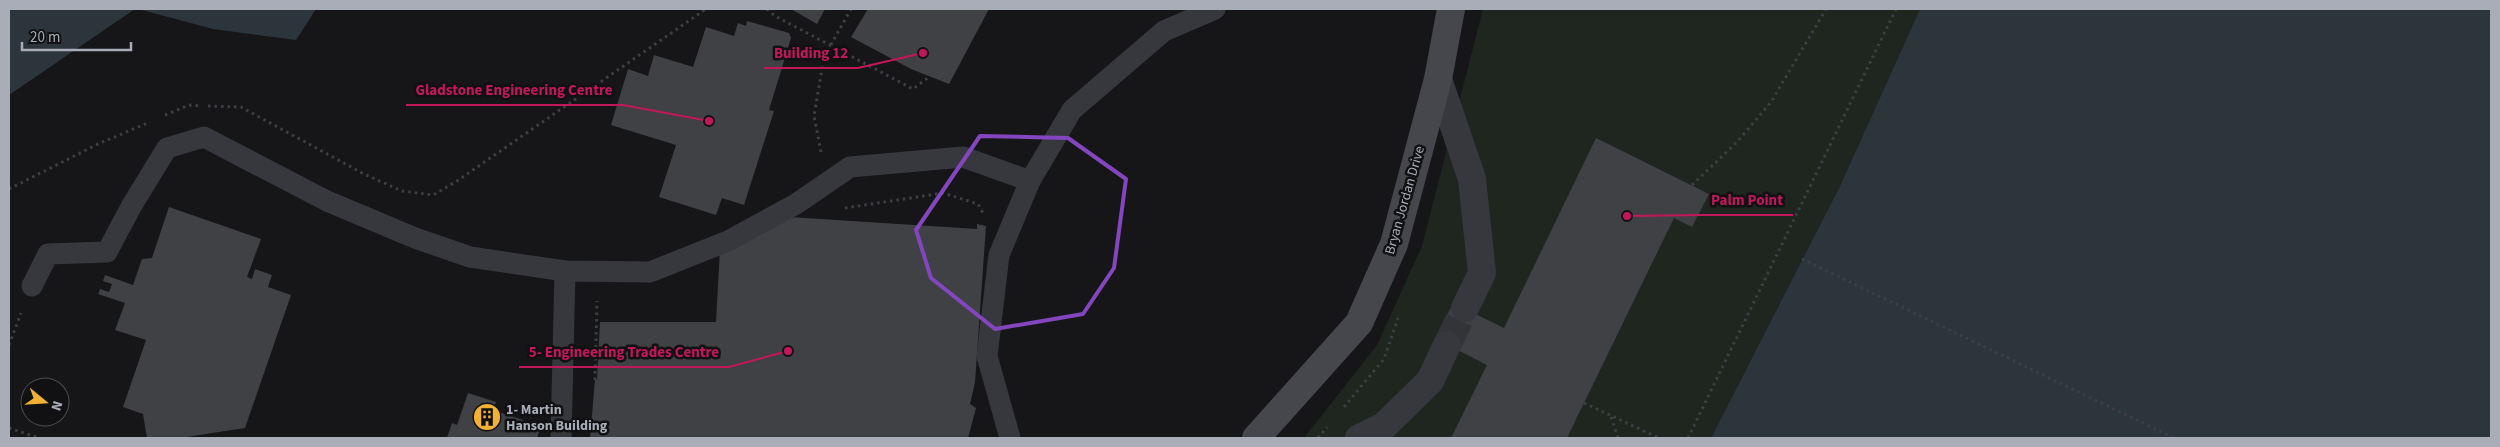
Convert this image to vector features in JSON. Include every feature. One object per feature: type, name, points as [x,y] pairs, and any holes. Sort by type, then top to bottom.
[{"type":"main road","name":"Bryan Jordan Drive","points":[[1266,436],[1360,323],[1394,244],[1438,79],[1451,9]]},
{"type":"street","points":[[1438,79],[1472,180],[1482,273],[1465,308]]},
{"type":"street","points":[[1359,438],[1384,426],[1430,381],[1447,345]]},
{"type":"lane","points":[[1010,438],[987,356],[999,256],[1030,181],[1072,110],[1164,31],[1215,9]]},
{"type":"lane","points":[[32,286],[48,254],[107,252],[132,205],[167,148],[204,137],[327,201],[415,238],[470,257],[565,271],[650,272],[728,241],[810,194],[850,167],[963,156],[1030,181]]},
{"type":"lane","points":[[561,438],[565,271]]},
{"type":"path","points":[[162,117],[188,105],[240,107],[402,191],[432,195],[465,175],[706,9]]},
{"type":"path","points":[[767,9],[775,16],[914,89],[929,77]]},
{"type":"path","points":[[810,194],[822,157],[814,116],[824,57],[851,9]]},
{"type":"path","points":[[1692,185],[1737,142],[1771,102],[1826,9]]},
{"type":"path","points":[[1688,438],[1896,9]]},
{"type":"path","points":[[9,189],[98,144],[152,121]]},
{"type":"path","points":[[840,209],[943,193],[978,204],[987,218]]},
{"type":"path","points":[[1802,259],[2174,438]]},
{"type":"path","points":[[9,345],[32,286]]},
{"type":"path","points":[[564,303],[606,300]]},
{"type":"path","points":[[1584,403],[1659,438]]},
{"type":"path","points":[[1611,416],[1618,438]]},
{"type":"path","points":[[9,428],[39,438]]},
{"type":"highlighted area","points":[[980,136],[1068,138],[1126,179],[1114,268],[1083,314],[995,329],[931,278],[916,230]]},
{"type":"shaded area","points":[[9,9],[135,9],[9,95]]},
{"type":"shaded area","points":[[138,9],[316,9],[296,40],[213,29]]},
{"type":"shaded area","points":[[1483,9],[1920,9],[1840,186],[1711,438],[1304,438],[1377,345],[1422,246]]},
{"type":"shaded area","points":[[1920,9],[2491,9],[2491,438],[1711,438],[1840,186]]},
{"type":"building","points":[[791,9],[825,9],[817,24]]},
{"type":"building","points":[[868,9],[989,9],[949,84],[911,69],[851,37]]},
{"type":"building","points":[[747,21],[789,33],[791,38],[769,110],[774,111],[744,205],[722,198],[716,215],[659,197],[676,145],[611,125],[628,69],[648,76],[654,55],[693,67],[706,27],[734,36],[738,23],[746,26]]},
{"type":"building","points":[[1596,138],[1709,194],[1692,227],[1674,218],[1567,438],[1451,438],[1487,365],[1436,339],[1453,303],[1504,328]]},
{"type":"building","points":[[169,207],[261,239],[247,277],[252,279],[255,269],[272,275],[268,287],[291,295],[245,428],[180,438],[147,438],[143,414],[123,407],[146,340],[115,330],[125,303],[98,294],[100,289],[109,292],[112,284],[103,281],[105,275],[133,285],[142,259],[152,258]]},
{"type":"building","points":[[789,217],[977,229],[977,224],[986,226],[975,382],[970,404],[976,408],[968,438],[590,438],[595,380],[597,380],[600,322],[716,322],[720,249]]},
{"type":"building","name":"1- Martin Hanson Building","points":[[468,393],[496,402],[493,410],[541,426],[537,438],[447,438],[452,423],[457,425]]},
{"type":"tunnel","points":[[1447,345],[1465,308]]},
{"type":"place","name":"Building 12","points":[[923,53]]},
{"type":"place","name":"Gladstone Engineering Centre","points":[[709,121]]},
{"type":"place","name":"Palm Point","points":[[1627,216]]},
{"type":"place","name":"5- Engineering Trades Centre","points":[[788,351]]},
{"type":"place","name":"1- Martin Hanson Building","points":[[487,417]]}]
